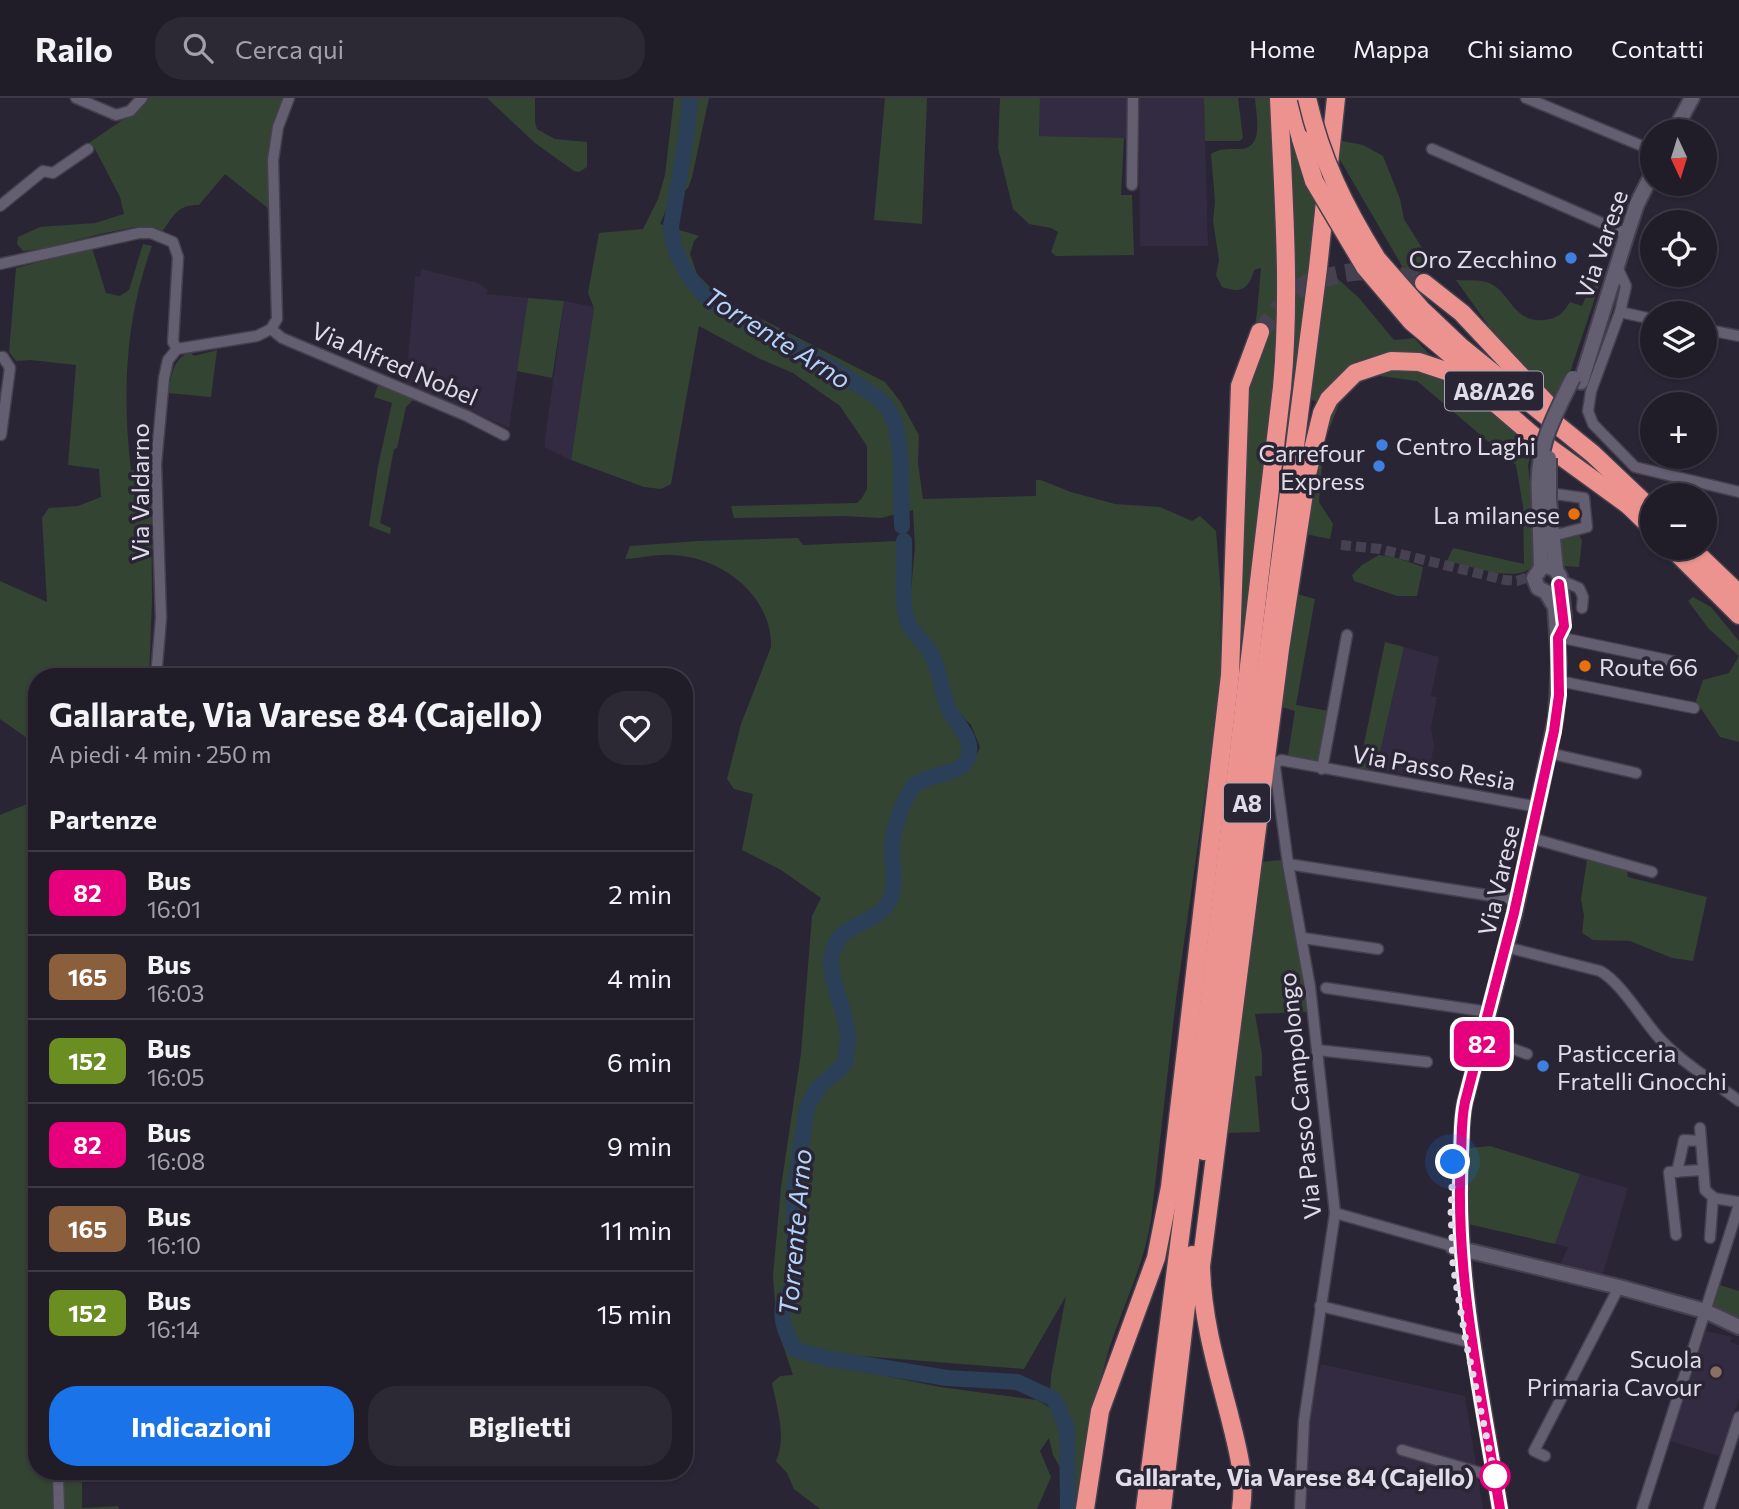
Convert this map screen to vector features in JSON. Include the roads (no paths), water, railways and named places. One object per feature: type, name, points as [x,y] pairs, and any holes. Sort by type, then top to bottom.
[{"type":"highway","name":"A8","points":[[1145,1509],[1196,1114],[1281,399],[1287,307],[1279,98]]},
{"type":"highway","points":[[1290,98],[1314,181],[1371,263],[1461,347],[1593,454]]},
{"type":"highway","points":[[1307,98],[1315,135],[1328,171],[1371,263]]},
{"type":"highway","name":"A8","points":[[1162,1509],[1219,1025],[1318,268],[1336,98]]},
{"type":"highway","name":"A8/A26","points":[[1371,263],[1411,320],[1640,516]]},
{"type":"highway","points":[[1424,283],[1462,313],[1593,454],[1640,499]]},
{"type":"highway","points":[[1085,1509],[1100,1411],[1156,1258],[1170,1187],[1230,675],[1240,386],[1259,332]]},
{"type":"highway","points":[[1241,1509],[1244,1488],[1241,1463],[1205,1317],[1201,1266],[1280,649],[1307,474],[1322,413],[1337,390],[1355,373],[1391,361],[1419,362],[1449,372],[1488,397],[1536,438],[1631,507]]},
{"type":"highway","points":[[1684,560],[1739,615]]},
{"type":"highway","points":[[1704,560],[1739,594]]},
{"type":"main road","points":[[1681,119],[1692,98]]},
{"type":"main road","name":"Via Varese","points":[[1552,579],[1552,536],[1545,497],[1538,479],[1541,450],[1577,380],[1587,342],[1596,329],[1641,196]]},
{"type":"main road","name":"Via Varese","points":[[1500,1509],[1469,1342],[1456,1248],[1460,1130],[1518,900],[1549,753],[1559,681],[1558,638],[1564,626],[1552,579],[1545,497]]},
{"type":"main road","points":[[1456,1248],[1619,1287],[1705,1311],[1739,1327]]},
{"type":"street","points":[[76,98],[102,102],[116,115],[130,111],[142,98]]},
{"type":"street","points":[[0,264],[139,233],[150,233],[173,242],[178,257],[173,342],[177,349],[257,336],[271,328],[277,319],[278,310],[272,195],[273,160],[278,127],[289,98]]},
{"type":"street","points":[[1132,185],[1133,98]]},
{"type":"street","points":[[1526,98],[1640,145]]},
{"type":"street","points":[[0,206],[43,171],[53,173],[88,149]]},
{"type":"street","points":[[1432,149],[1627,234]]},
{"type":"street","points":[[1617,267],[1626,286],[1620,312],[1591,391],[1588,411],[1593,424],[1635,467],[1739,492]]},
{"type":"street","points":[[1620,312],[1640,316]]},
{"type":"street","name":"Via Alfred Nobel","points":[[271,328],[282,338],[467,416],[504,435]]},
{"type":"street","points":[[1717,332],[1739,336]]},
{"type":"street","name":"Via Valdarno","points":[[157,668],[161,618],[156,464],[164,378],[168,360],[177,349]]},
{"type":"street","points":[[0,356],[10,368],[1,435]]},
{"type":"street","points":[[1545,497],[1584,498],[1587,527],[1552,536]]},
{"type":"street","points":[[1552,579],[1579,588],[1583,597],[1582,608]]},
{"type":"street","name":"Via Passo Resia","points":[[1322,769],[1347,635]]},
{"type":"street","points":[[1558,638],[1677,662]]},
{"type":"street","points":[[1559,681],[1694,708]]},
{"type":"street","points":[[1549,753],[1636,773]]},
{"type":"street","name":"Via Passo Resia","points":[[1276,763],[1281,760],[1538,807]]},
{"type":"street","name":"Via Passo Campolongo","points":[[1276,763],[1289,864],[1303,938],[1335,1213],[1304,1421],[1300,1509]]},
{"type":"street","points":[[1531,838],[1652,872]]},
{"type":"street","points":[[1289,864],[1518,900]]},
{"type":"street","points":[[1303,938],[1378,949]]},
{"type":"street","points":[[1506,947],[1609,975],[1672,1051],[1739,1101]]},
{"type":"street","points":[[1326,988],[1489,1012]]},
{"type":"street","points":[[1483,1038],[1527,1054]]},
{"type":"street","points":[[1317,1050],[1427,1062]]},
{"type":"street","points":[[1642,1509],[1739,1203],[1713,1198],[1704,1190],[1700,1128]]},
{"type":"street","points":[[1677,1172],[1684,1140],[1701,1141]]},
{"type":"street","points":[[1676,1235],[1669,1172],[1703,1170]]},
{"type":"street","points":[[1710,1238],[1713,1198]]},
{"type":"street","points":[[1335,1213],[1456,1248]]},
{"type":"street","points":[[1545,1456],[1534,1451],[1619,1287]]},
{"type":"street","points":[[1320,1306],[1469,1342]]},
{"type":"street","points":[[1709,1509],[1739,1417]]},
{"type":"street","points":[[1402,1450],[1495,1477]]},
{"type":"street","points":[[58,1480],[59,1509]]},
{"type":"waterway","name":"Torrente Arno","points":[[690,98],[671,226],[680,260],[699,289],[720,307],[821,361],[884,404],[891,414],[898,439],[902,526]]},
{"type":"waterway","name":"Torrente Arno","points":[[904,541],[906,617],[911,629],[932,655],[947,705],[969,743],[968,757],[957,769],[921,781],[908,794],[893,839],[893,884],[890,899],[879,913],[841,936],[832,954],[832,973],[847,1027],[845,1063],[819,1088],[807,1109],[794,1190],[794,1284],[788,1292],[782,1316],[794,1349],[825,1358],[947,1378],[1017,1382],[1054,1399],[1067,1428],[1068,1509]]},
{"type":"tunnel","points":[[1260,332],[1291,295],[1313,281],[1363,271],[1398,275],[1424,283]]},
{"type":"tunnel","points":[[1341,545],[1380,549],[1505,580],[1517,581],[1535,575]]},
{"type":"place","name":"Oro Zecchino","points":[[1571,258]]},
{"type":"place","name":"Centro Laghi","points":[[1382,445]]},
{"type":"place","name":"Carrefour Express","points":[[1379,466]]},
{"type":"place","name":"La milanese","points":[[1574,514]]},
{"type":"place","name":"Route 66","points":[[1585,666]]},
{"type":"place","name":"Pasticceria Fratelli Gnocchi","points":[[1543,1066]]},
{"type":"place","name":"Scuola Primaria Cavour","points":[[1716,1372]]},
{"type":"place","name":"Gallarate, Via Varese 84 (Cajello)","points":[[1495,1476]]}]
